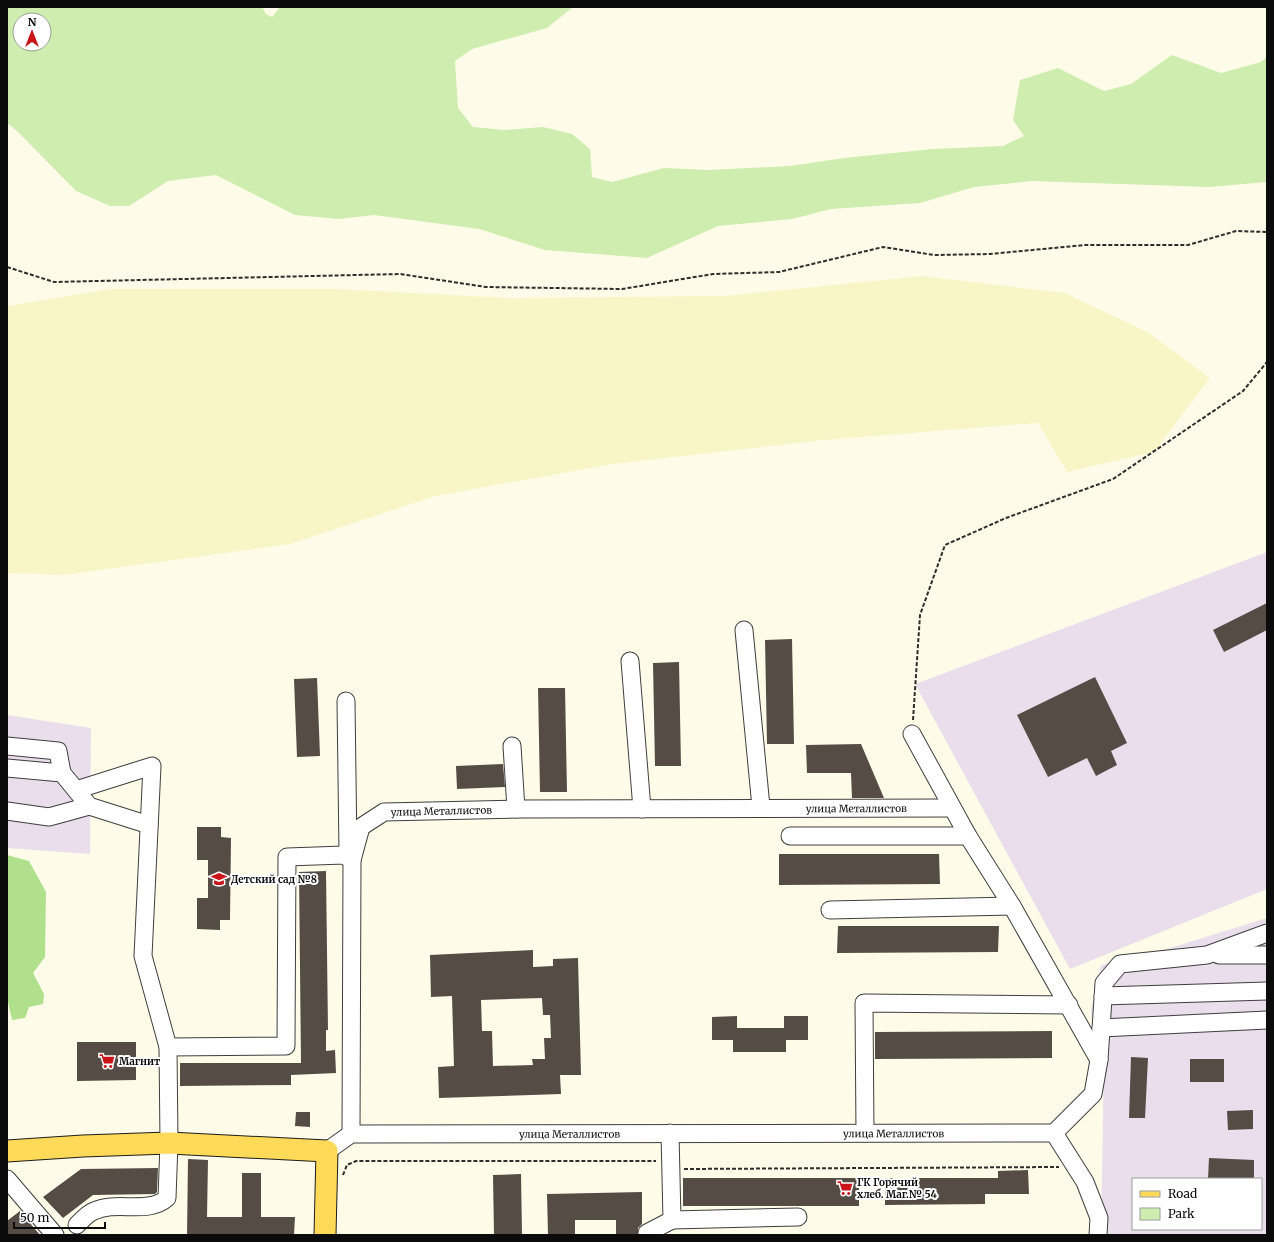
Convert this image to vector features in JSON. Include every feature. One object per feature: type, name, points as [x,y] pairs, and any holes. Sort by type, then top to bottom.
[{"type":"main road","points":[[7,1151],[83,1146],[169,1143],[327,1151],[325,1235]]},
{"type":"street","points":[[744,630],[761,807]]},
{"type":"street","points":[[630,661],[642,809]]},
{"type":"street","points":[[346,700],[350,859]]},
{"type":"street","points":[[912,734],[968,836],[1012,906],[1099,1060]]},
{"type":"street","points":[[7,746],[58,751],[62,773],[89,806]]},
{"type":"street","points":[[512,746],[516,809]]},
{"type":"street","points":[[76,790],[152,766],[143,956],[168,1047],[169,1143],[167,1198],[159,1205],[102,1208],[92,1211],[77,1225]]},
{"type":"street","points":[[7,768],[62,773]]},
{"type":"street","points":[[7,811],[49,817],[89,806],[149,825]]},
{"type":"street","name":"улица Металлистов","points":[[952,808],[761,807],[516,809],[384,812],[361,827],[350,859],[351,1134],[1054,1133]]},
{"type":"street","points":[[790,836],[968,836]]},
{"type":"street","points":[[168,1047],[286,1046],[287,857],[344,855],[350,859]]},
{"type":"street","points":[[830,910],[1012,906]]},
{"type":"street","points":[[1207,955],[1267,933]]},
{"type":"street","points":[[1098,1235],[1099,1218],[1085,1182],[1054,1133],[1093,1094],[1099,1060],[1104,983],[1120,964],[1207,955],[1267,955]]},
{"type":"street","points":[[1103,996],[1267,991]]},
{"type":"street","points":[[865,1133],[864,1003],[1069,1005]]},
{"type":"street","points":[[1101,1028],[1267,1020]]},
{"type":"street","points":[[670,1133],[672,1220]]},
{"type":"street","points":[[327,1151],[351,1134]]},
{"type":"street","points":[[7,1179],[55,1235]]},
{"type":"street","points":[[647,1233],[672,1220],[798,1217]]},
{"type":"path","points":[[7,267],[54,282],[400,274],[486,287],[622,289],[713,274],[779,272],[883,247],[934,255],[990,254],[1085,246],[1188,246],[1236,231],[1267,232]]},
{"type":"path","points":[[912,734],[920,615],[945,545],[1006,518],[1112,478],[1243,391],[1267,362]]},
{"type":"shaded area","points":[[922,276],[1065,293],[1147,332],[1210,378],[1154,452],[1067,472],[1038,423],[823,440],[613,464],[435,496],[290,544],[63,575],[7,573],[7,306],[111,289],[338,289],[510,298],[724,296]]},
{"type":"shaded area","points":[[1267,552],[1267,889],[1070,969],[915,684]]},
{"type":"shaded area","points":[[7,715],[91,728],[90,854],[7,848]]},
{"type":"shaded area","points":[[1267,918],[1267,1235],[1101,1235],[1104,1056],[1093,1036],[1091,1009],[1101,965],[1170,948]]},
{"type":"green space","points":[[7,7],[262,7],[266,14],[272,17],[280,7],[573,7],[547,28],[472,49],[455,61],[458,108],[473,127],[504,130],[543,127],[572,134],[590,149],[592,177],[612,182],[664,168],[709,170],[790,166],[844,158],[933,149],[1003,146],[1024,136],[1013,120],[1020,80],[1058,68],[1104,91],[1131,84],[1172,55],[1221,73],[1261,62],[1267,56],[1267,182],[1209,187],[1032,181],[974,187],[920,203],[831,209],[792,219],[718,226],[647,258],[545,250],[479,229],[374,215],[339,219],[295,215],[216,175],[168,181],[129,206],[110,206],[76,191],[17,131],[7,123]]},
{"type":"green space","points":[[7,855],[29,861],[46,892],[45,957],[33,973],[44,994],[43,1004],[29,1007],[25,1018],[12,1020],[7,997]]},
{"type":"building","points":[[1267,603],[1267,630],[1224,652],[1213,630]]},
{"type":"building","points":[[792,639],[794,744],[767,744],[765,640]]},
{"type":"building","points":[[679,662],[681,766],[655,766],[653,663]]},
{"type":"building","points":[[1095,677],[1127,743],[1111,751],[1117,765],[1096,776],[1087,758],[1048,777],[1017,715]]},
{"type":"building","points":[[317,678],[320,756],[297,757],[294,679]]},
{"type":"building","points":[[538,688],[565,688],[567,792],[540,792]]},
{"type":"building","points":[[861,744],[884,798],[852,798],[851,773],[807,773],[806,745]]},
{"type":"building","points":[[503,764],[505,787],[457,789],[456,766]]},
{"type":"building","name":"Детский сад №8","points":[[197,827],[221,827],[221,837],[231,838],[230,920],[220,920],[220,930],[197,929],[197,898],[208,898],[208,860],[197,860]]},
{"type":"building","points":[[779,854],[939,854],[940,884],[779,885]]},
{"type":"building","points":[[326,871],[328,1030],[326,1030],[326,1051],[335,1050],[336,1073],[291,1075],[291,1085],[180,1086],[180,1063],[301,1063],[299,872]]},
{"type":"building","points":[[838,926],[999,926],[998,952],[837,953]]},
{"type":"building","points":[[533,950],[533,967],[553,966],[553,959],[578,958],[581,1075],[560,1075],[561,1094],[439,1098],[438,1067],[454,1066],[452,996],[431,997],[430,955]],"holes":[[[542,998],[543,1015],[550,1015],[551,1038],[544,1038],[545,1059],[532,1059],[533,1065],[493,1066],[492,1031],[482,1031],[481,1000]]]},
{"type":"building","points":[[737,1016],[737,1028],[784,1028],[784,1016],[808,1016],[808,1040],[786,1040],[786,1052],[733,1052],[733,1040],[712,1040],[712,1017]]},
{"type":"building","points":[[1052,1031],[1052,1058],[875,1059],[875,1032]]},
{"type":"building","name":"Магнит","points":[[77,1042],[136,1042],[136,1080],[77,1081]]},
{"type":"building","points":[[1131,1057],[1148,1058],[1145,1118],[1129,1118]]},
{"type":"building","points":[[1190,1059],[1224,1059],[1224,1082],[1190,1082]]},
{"type":"building","points":[[1253,1110],[1253,1129],[1228,1130],[1227,1111]]},
{"type":"building","points":[[296,1112],[310,1112],[310,1127],[295,1126]]},
{"type":"building","points":[[1209,1158],[1254,1160],[1254,1178],[1208,1178]]},
{"type":"building","points":[[188,1159],[208,1160],[207,1217],[242,1217],[242,1173],[261,1173],[261,1217],[295,1217],[294,1235],[187,1235]]},
{"type":"building","points":[[158,1168],[157,1192],[155,1194],[93,1195],[63,1218],[43,1197],[81,1169]]},
{"type":"building","points":[[1028,1170],[1029,1194],[985,1194],[985,1204],[885,1205],[885,1178],[998,1178],[998,1171]]},
{"type":"building","points":[[521,1174],[522,1235],[494,1235],[493,1175]]},
{"type":"building","points":[[683,1178],[859,1178],[859,1206],[683,1206]]},
{"type":"building","points":[[642,1192],[642,1224],[638,1228],[638,1235],[616,1235],[616,1220],[575,1220],[575,1235],[548,1235],[547,1194]]},
{"type":"building","points":[[20,1211],[40,1235],[7,1235],[7,1221]]},
{"type":"place","name":"Детский сад №8","points":[[219,879]]},
{"type":"place","name":"Магнит","points":[[107,1061]]},
{"type":"place","name":"ГК Горячий хлеб. Маг.№ 54","points":[[845,1188]]}]
